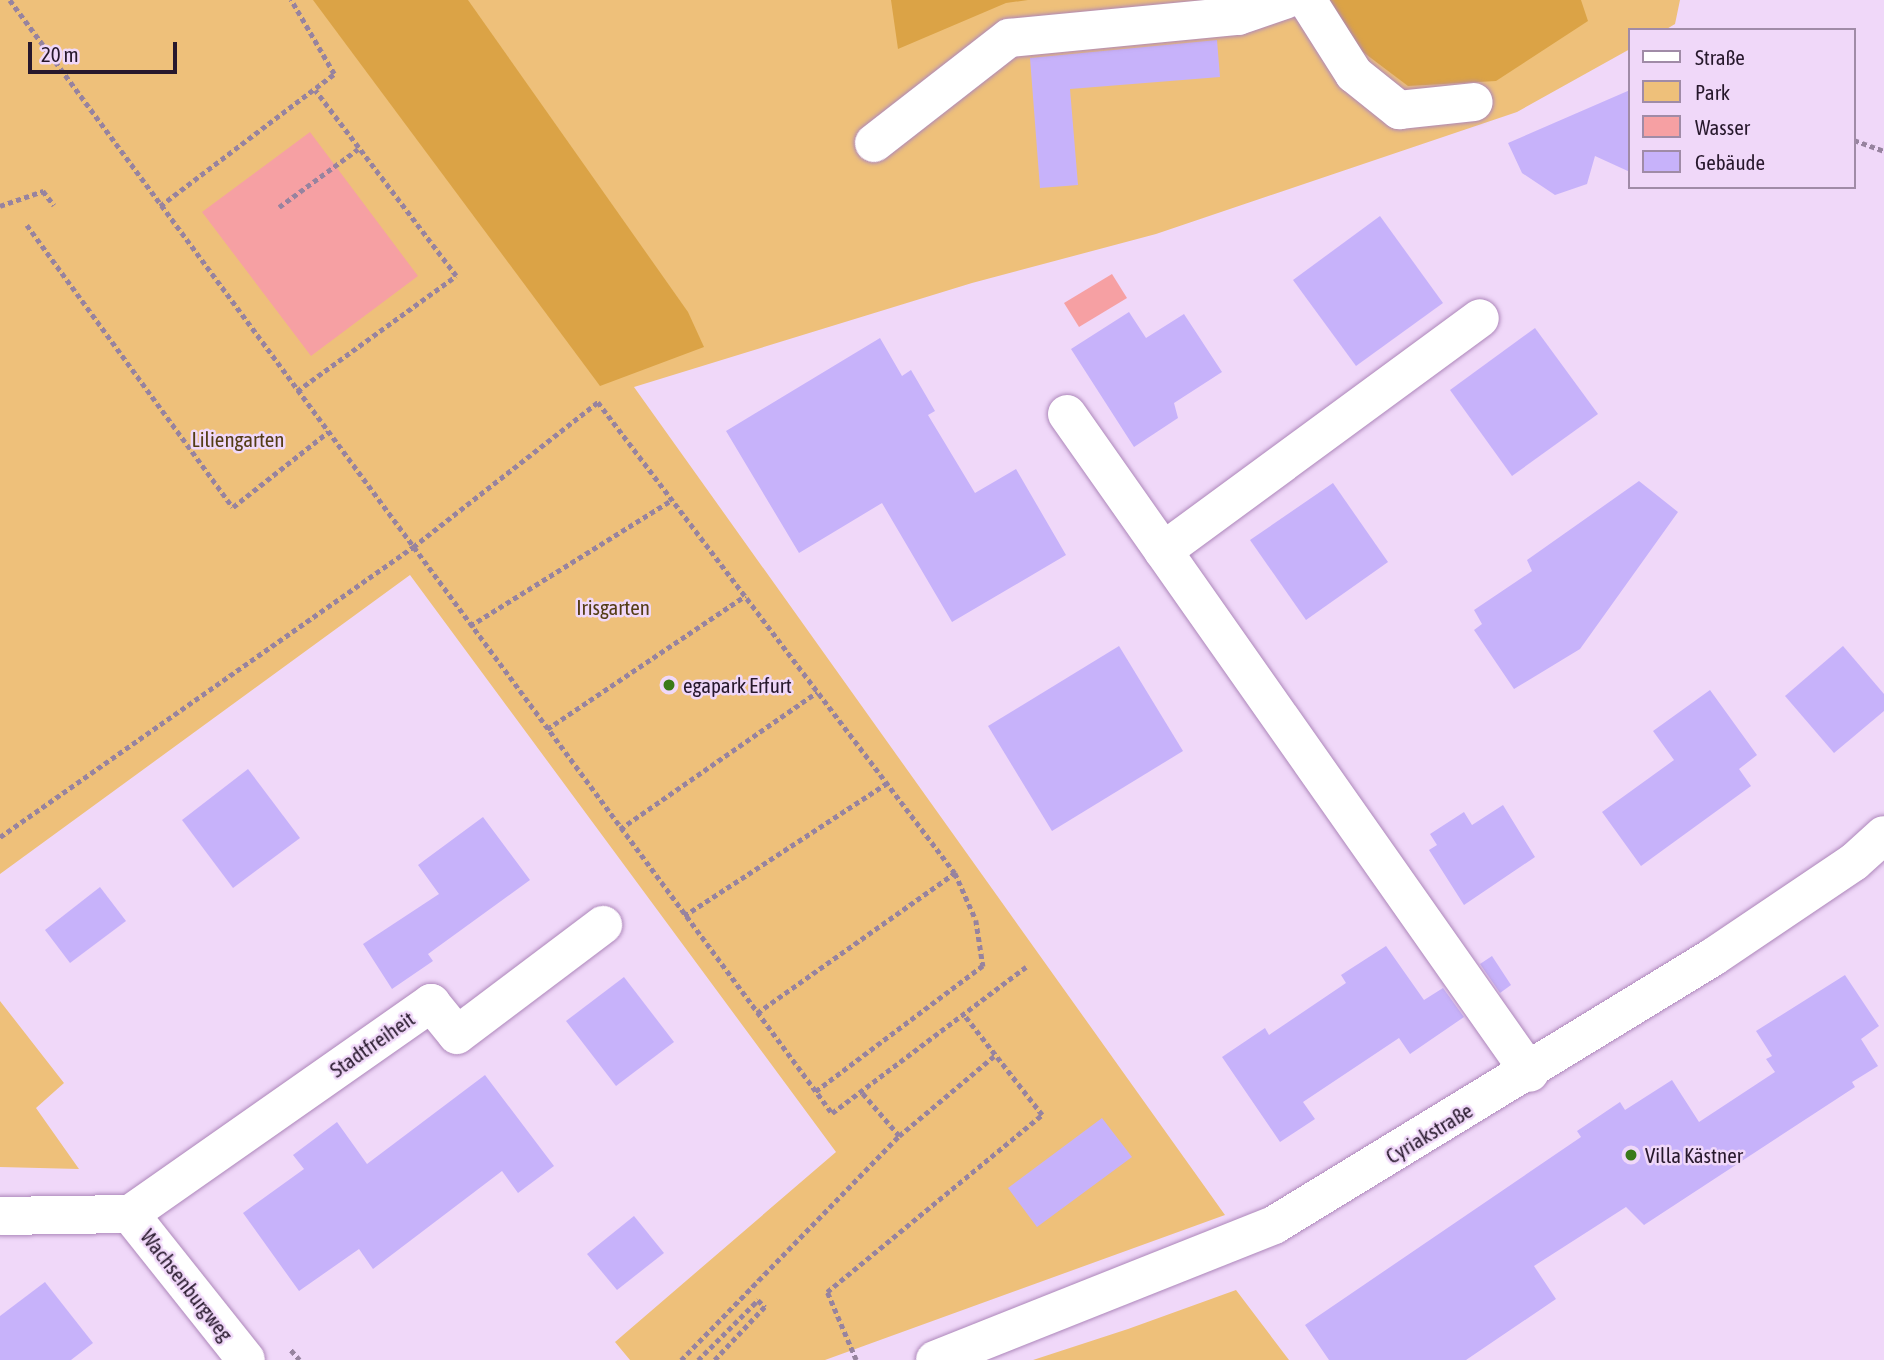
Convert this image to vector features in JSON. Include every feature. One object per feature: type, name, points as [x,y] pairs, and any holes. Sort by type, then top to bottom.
[{"type":"street","points":[[874,143],[1009,38],[1238,16],[1285,0]]},
{"type":"street","points":[[1307,0],[1354,74],[1399,110],[1474,102]]},
{"type":"street","points":[[1163,551],[1480,318]]},
{"type":"street","points":[[1067,414],[1530,1073]]},
{"type":"street","name":"Cyriakstraße","points":[[935,1360],[1274,1225],[1530,1073],[1713,957],[1854,862],[1884,835]]},
{"type":"street","name":"Stadtfreiheit","points":[[130,1214],[431,1003],[457,1035],[603,925]]},
{"type":"street","name":"Wachsenburgweg","points":[[0,1216],[130,1214],[246,1360]]},
{"type":"path","points":[[10,0],[814,1092],[832,1112],[1026,967]]},
{"type":"path","points":[[160,206],[334,74],[291,0]]},
{"type":"path","points":[[297,391],[456,276],[315,90]]},
{"type":"path","points":[[1856,141],[1884,151]]},
{"type":"path","points":[[279,207],[358,149]]},
{"type":"path","points":[[0,206],[43,191],[54,205]]},
{"type":"path","points":[[27,225],[233,507],[328,432]]},
{"type":"path","points":[[0,837],[413,547],[598,402],[955,873],[976,920],[983,966],[814,1092]]},
{"type":"path","points":[[470,626],[672,500]]},
{"type":"path","points":[[547,729],[745,596]]},
{"type":"path","points":[[620,829],[817,692]]},
{"type":"path","points":[[684,916],[887,783]]},
{"type":"path","points":[[757,1013],[955,873]]},
{"type":"path","points":[[856,1360],[827,1292],[1042,1115],[963,1014]]},
{"type":"path","points":[[681,1360],[899,1136],[995,1056]]},
{"type":"path","points":[[861,1092],[899,1136]]},
{"type":"path","points":[[698,1360],[758,1300],[765,1307],[715,1360]]},
{"type":"green space","name":"egapark Erfurt","points":[[0,0],[1680,0],[1675,24],[1668,28],[1629,28],[1629,50],[1517,112],[1156,234],[972,283],[634,387],[1225,1215],[825,1360],[630,1360],[615,1342],[836,1152],[410,575],[0,874]]},
{"type":"green space","points":[[0,1001],[64,1083],[36,1108],[79,1169],[0,1167]]},
{"type":"green space","points":[[1236,1290],[1289,1360],[1033,1360],[1128,1329]]},
{"type":"shaded area","points":[[313,0],[468,0],[688,312],[704,347],[600,386]]},
{"type":"shaded area","points":[[891,0],[1028,0],[1006,3],[898,49]]},
{"type":"shaded area","points":[[1294,0],[1581,0],[1588,21],[1496,81],[1408,86]]},
{"type":"water","points":[[310,132],[418,276],[311,356],[202,212]]},
{"type":"water","points":[[1112,274],[1127,298],[1079,327],[1064,303]]},
{"type":"building","points":[[1217,40],[1220,77],[1070,89],[1078,185],[1040,188],[1030,58]]},
{"type":"building","points":[[1629,90],[1629,172],[1595,156],[1587,184],[1555,195],[1522,173],[1508,143]]},
{"type":"building","points":[[1380,216],[1443,303],[1356,366],[1293,280]]},
{"type":"building","points":[[1129,312],[1146,338],[1184,314],[1222,372],[1174,403],[1178,418],[1134,447],[1071,349]]},
{"type":"building","points":[[1535,328],[1598,414],[1512,476],[1450,390]]},
{"type":"building","points":[[880,338],[902,376],[911,370],[935,411],[928,415],[975,493],[1016,469],[1066,555],[952,622],[882,503],[799,553],[726,431]]},
{"type":"building","points":[[1639,481],[1678,512],[1580,649],[1514,689],[1474,630],[1482,624],[1474,610],[1532,571],[1527,560]]},
{"type":"building","points":[[1333,483],[1388,562],[1306,620],[1250,540]]},
{"type":"building","points":[[1119,646],[1183,751],[1052,831],[988,726]]},
{"type":"building","points":[[1843,646],[1884,694],[1884,711],[1834,753],[1785,696]]},
{"type":"building","points":[[1710,690],[1757,755],[1739,769],[1751,786],[1641,866],[1602,812],[1674,760],[1653,731]]},
{"type":"building","points":[[248,769],[300,838],[233,888],[182,820]]},
{"type":"building","points":[[1503,805],[1535,857],[1464,905],[1429,850],[1437,845],[1430,834],[1464,812],[1472,825]]},
{"type":"building","points":[[483,817],[530,880],[428,954],[433,961],[392,989],[363,944],[439,894],[418,865]]},
{"type":"building","points":[[100,887],[126,921],[70,963],[45,930]]},
{"type":"building","points":[[1386,946],[1424,1000],[1443,988],[1464,1017],[1410,1054],[1399,1038],[1303,1102],[1315,1119],[1280,1142],[1222,1057],[1265,1028],[1269,1035],[1346,983],[1341,975]]},
{"type":"building","points":[[1492,956],[1511,985],[1500,993],[1480,964]]},
{"type":"building","points":[[1845,975],[1879,1026],[1861,1039],[1878,1066],[1852,1082],[1855,1087],[1644,1225],[1626,1207],[1534,1266],[1556,1299],[1466,1360],[1329,1360],[1305,1325],[1581,1137],[1577,1131],[1620,1102],[1625,1110],[1672,1080],[1699,1122],[1775,1072],[1766,1059],[1772,1056],[1756,1031]]},
{"type":"building","points":[[624,977],[674,1042],[616,1086],[566,1021]]},
{"type":"building","points":[[485,1075],[554,1166],[518,1193],[502,1171],[373,1269],[359,1249],[299,1291],[243,1213],[304,1169],[293,1155],[337,1122],[367,1164]]},
{"type":"building","points":[[1102,1118],[1132,1157],[1037,1227],[1008,1188]]},
{"type":"building","points":[[634,1216],[664,1253],[617,1290],[587,1254]]},
{"type":"building","points":[[45,1282],[93,1343],[71,1360],[0,1360],[0,1316]]},
{"type":"place","name":"egapark Erfurt","points":[[669,685]]},
{"type":"place","name":"Villa Kästner","points":[[1631,1155]]},
{"type":"park label","name":"Liliengarten","points":[[238,439]]},
{"type":"park label","name":"Irisgarten","points":[[613,607]]}]
